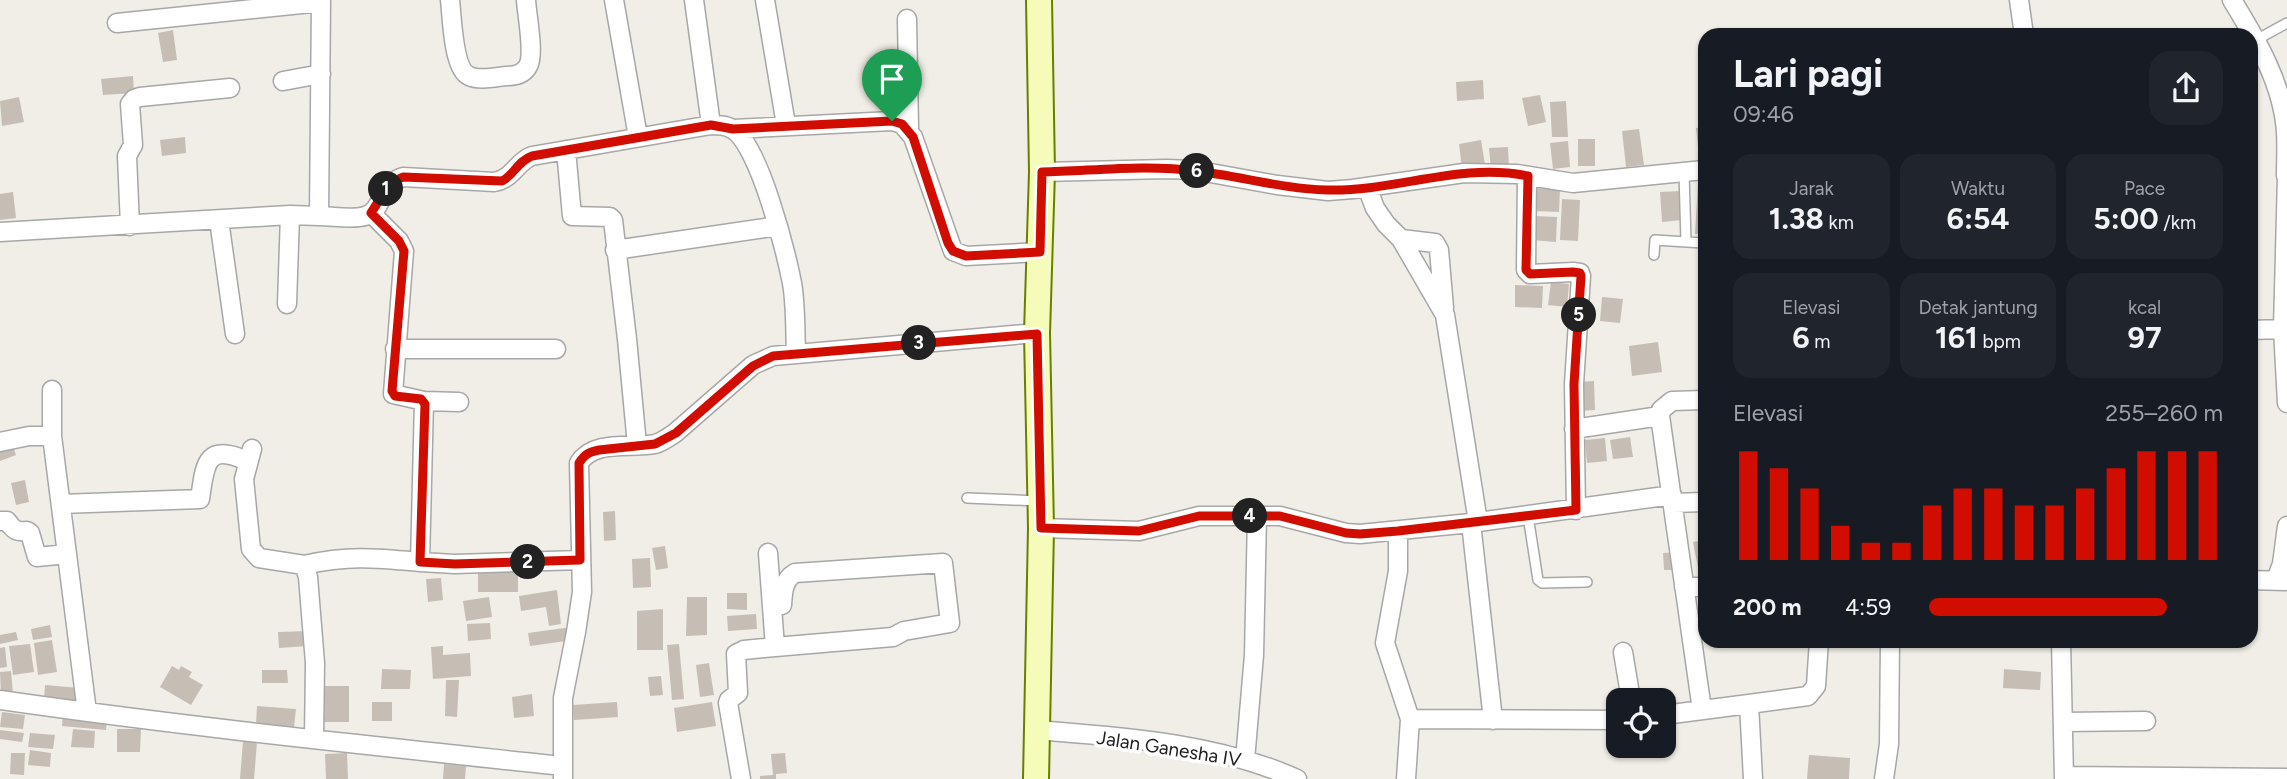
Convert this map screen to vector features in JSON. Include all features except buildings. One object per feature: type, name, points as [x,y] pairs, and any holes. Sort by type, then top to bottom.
[{"type":"street","points":[[450,0],[458,59],[464,72],[473,78],[514,76],[527,68],[530,54],[526,0]]},
{"type":"street","points":[[614,0],[638,138]]},
{"type":"street","points":[[694,0],[711,125]]},
{"type":"street","points":[[765,0],[786,125]]},
{"type":"street","points":[[1036,779],[1041,528],[1037,334],[1042,172],[1039,0]]},
{"type":"street","points":[[2020,0],[2023,28]]},
{"type":"street","points":[[2232,0],[2249,28]]},
{"type":"street","points":[[117,23],[321,1],[319,215]]},
{"type":"street","points":[[907,19],[909,129],[953,251],[966,256],[1040,252]]},
{"type":"street","points":[[2258,45],[2277,89],[2286,131],[2283,330],[2287,402]]},
{"type":"street","points":[[283,81],[321,74]]},
{"type":"street","points":[[130,226],[127,156],[133,145],[130,104],[140,97],[230,88]]},
{"type":"street","points":[[0,232],[290,215],[361,217],[371,213],[390,183],[403,177],[502,181],[526,158],[711,125],[733,129],[892,121],[909,129]]},
{"type":"street","points":[[733,129],[743,138],[750,150],[778,226],[792,286],[796,354]]},
{"type":"street","points":[[566,150],[572,216],[612,218],[637,445]]},
{"type":"street","points":[[1042,172],[1194,170],[1328,191],[1464,173],[1492,172],[1573,183],[1698,171]]},
{"type":"street","points":[[1528,176],[1526,270],[1530,274],[1573,272],[1580,273],[1581,276],[1574,384],[1576,510]]},
{"type":"street","points":[[1367,187],[1375,208],[1401,239],[1445,315]]},
{"type":"street","points":[[371,213],[399,241],[404,251],[393,394],[424,401],[459,402]]},
{"type":"street","points":[[287,304],[290,215]]},
{"type":"street","points":[[219,220],[235,334]]},
{"type":"street","points":[[615,250],[778,226]]},
{"type":"street","points":[[1401,239],[1435,243],[1439,250],[1445,315],[1475,522],[1493,720]]},
{"type":"street","points":[[2258,330],[2283,330]]},
{"type":"street","points":[[0,700],[563,772],[563,698],[582,592],[579,463],[583,457],[591,452],[655,444],[676,433],[743,374],[762,360],[773,356],[1037,334]]},
{"type":"street","points":[[396,349],[556,349]]},
{"type":"street","points":[[52,390],[52,436],[88,712]]},
{"type":"street","points":[[1698,400],[1672,401],[1661,410],[1660,416],[1702,710]]},
{"type":"street","points":[[420,562],[424,401]]},
{"type":"street","points":[[1574,429],[1660,416]]},
{"type":"street","points":[[0,442],[29,436],[52,436]]},
{"type":"street","points":[[61,504],[200,499],[205,466],[211,458],[226,454],[249,455],[244,479],[248,534],[253,554],[259,558],[304,565],[356,557],[455,564],[580,560]]},
{"type":"street","points":[[1041,528],[1139,531],[1199,516],[1280,516],[1338,531],[1398,531],[1672,499],[1698,501]]},
{"type":"street","points":[[1245,760],[1254,655],[1257,516]]},
{"type":"street","points":[[0,521],[7,521],[16,531],[30,533],[37,557],[67,554]]},
{"type":"street","points":[[2258,580],[2282,580],[2287,526]]},
{"type":"street","points":[[1398,531],[1398,571],[1385,643],[1410,719],[1406,779]]},
{"type":"street","points":[[768,553],[775,647]]},
{"type":"street","points":[[741,779],[728,701],[738,693],[736,654],[744,650],[893,637],[904,631],[950,623],[943,563],[795,573],[787,579],[782,605],[773,606]]},
{"type":"street","points":[[304,565],[308,577],[315,663],[314,739]]},
{"type":"street","points":[[1684,587],[1698,587]]},
{"type":"street","points":[[1676,713],[1802,698],[1814,691],[1816,686],[1818,648]]},
{"type":"street","points":[[1884,779],[1889,744],[1891,648]]},
{"type":"street","points":[[2061,648],[2064,778],[2287,778]]},
{"type":"street","points":[[1623,652],[1629,688]]},
{"type":"street","points":[[1749,704],[1753,779]]},
{"type":"street","points":[[1410,719],[1606,720]]},
{"type":"street","points":[[2063,722],[2146,721]]},
{"type":"street","name":"Jalan Ganesha IV","points":[[1037,730],[1124,738],[1245,760],[1297,779]]},
{"type":"lane","points":[[2258,39],[2287,23]]},
{"type":"lane","points":[[1684,172],[1686,242]]},
{"type":"lane","points":[[1654,256],[1655,240],[1698,243]]},
{"type":"lane","points":[[967,498],[1040,501]]},
{"type":"lane","points":[[1528,516],[1538,580],[1542,583],[1587,582]]},
{"type":"route","points":[[892,121],[909,129],[948,243],[953,251],[966,256],[1040,252],[1042,172],[1194,170],[1328,191],[1464,173],[1492,172],[1528,176],[1526,270],[1530,274],[1573,272],[1580,273],[1581,276],[1574,384],[1576,510],[1360,534],[1280,516],[1186,517],[1139,531],[1041,528],[1037,334],[773,356],[762,360],[666,439],[655,444],[599,450],[583,457],[579,463],[580,560],[455,564],[420,562],[425,404],[421,399],[395,396],[392,391],[404,251],[399,241],[371,213],[390,183],[403,177],[502,181],[526,158],[532,156],[711,125],[733,129],[892,121]]}]
